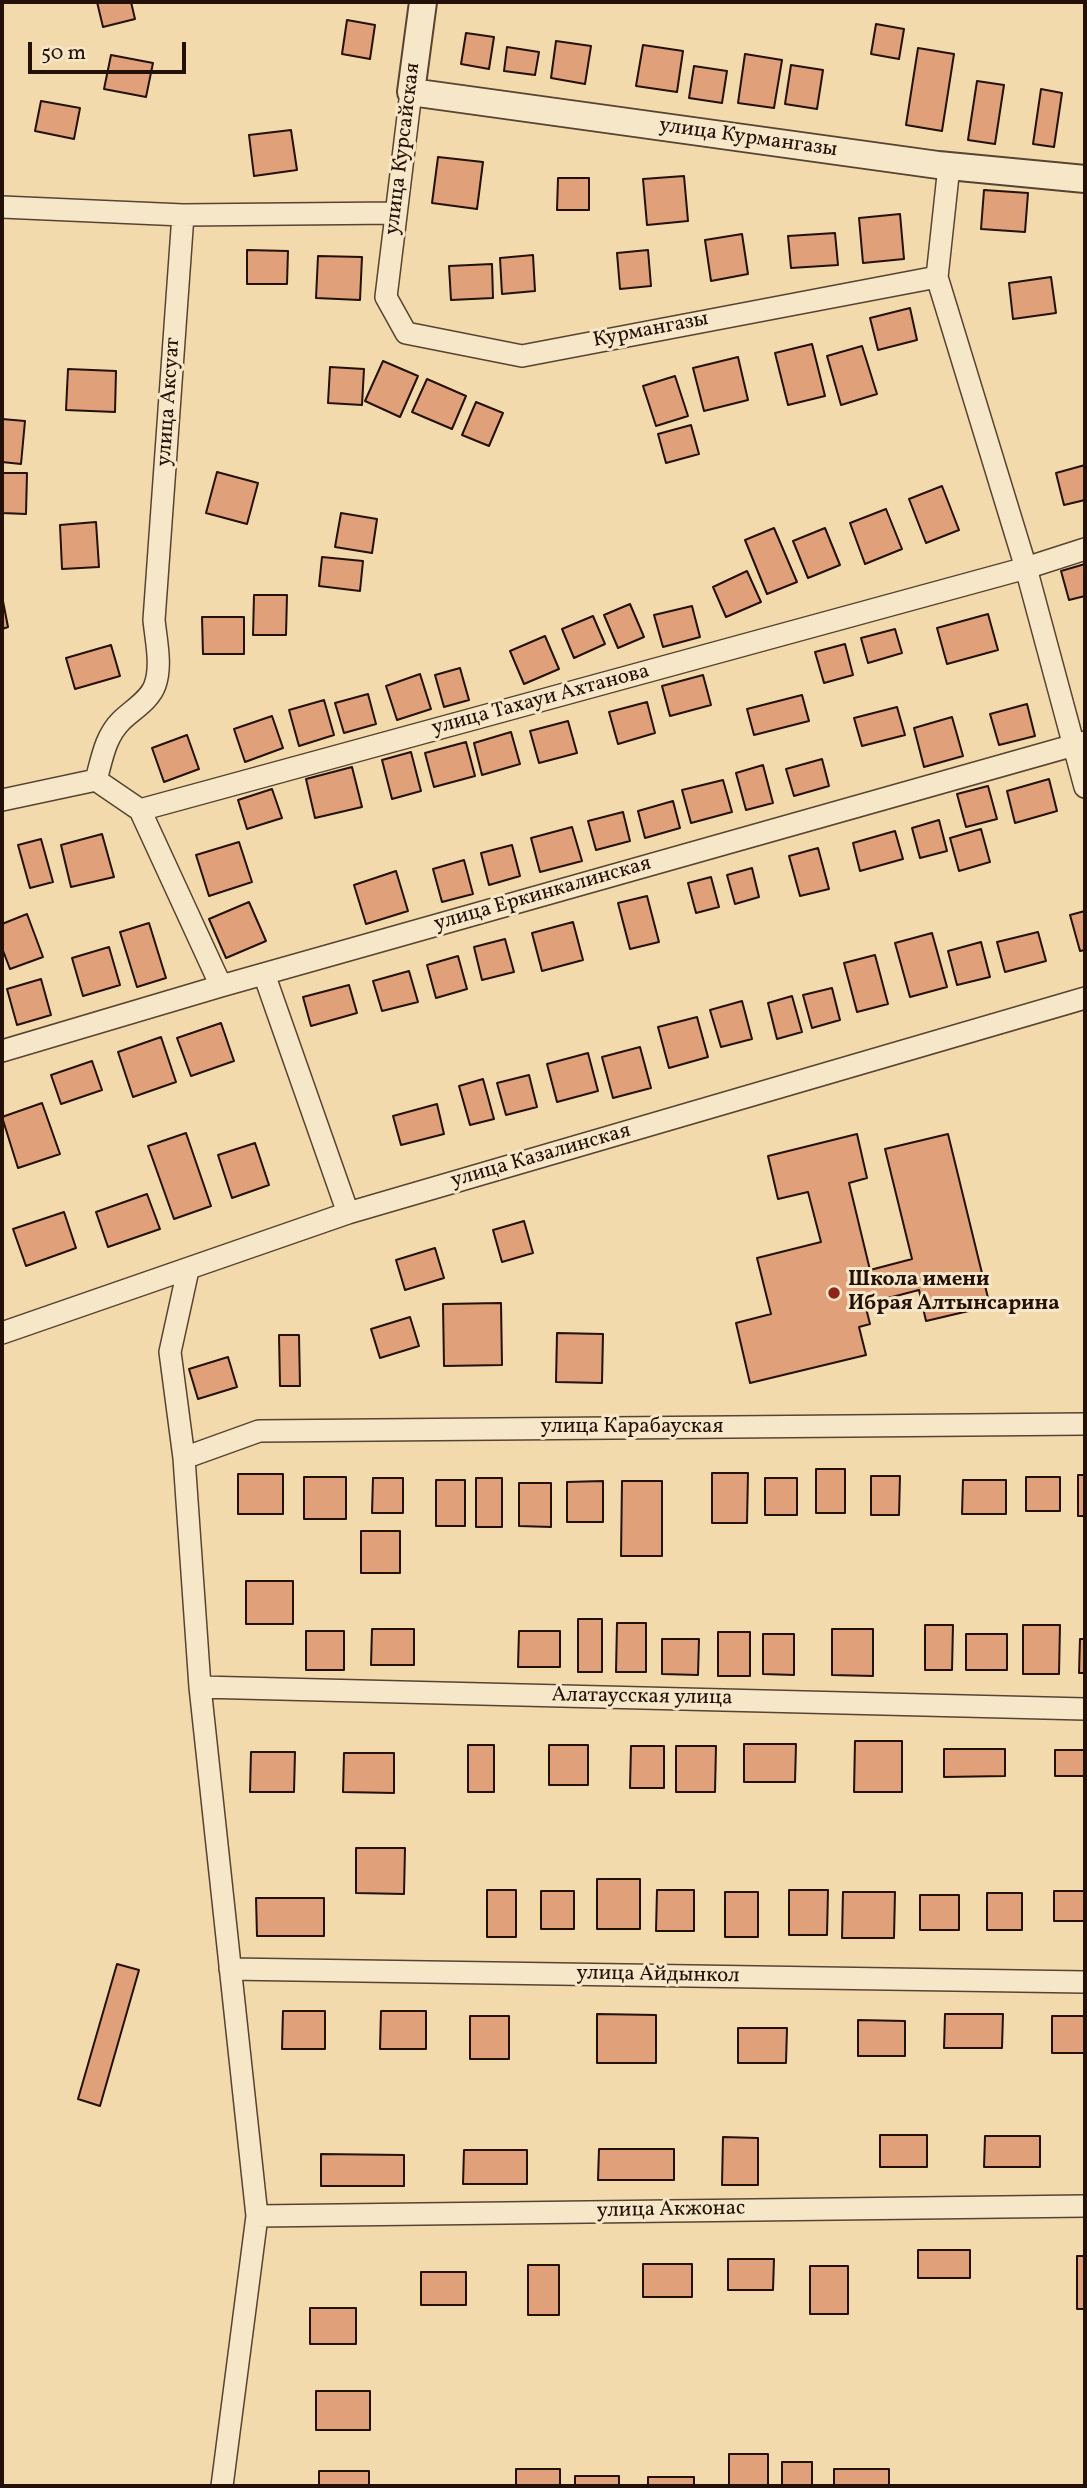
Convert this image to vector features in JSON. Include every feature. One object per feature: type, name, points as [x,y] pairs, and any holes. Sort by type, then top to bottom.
[{"type":"street","name":"улица Курсайская","points":[[386,297],[423,2]]},
{"type":"street","name":"улица Курмангазы","points":[[411,92],[949,166],[1085,178]]},
{"type":"street","points":[[949,166],[937,277],[1079,744],[1085,787]]},
{"type":"street","points":[[2,207],[183,215],[396,213]]},
{"type":"street","name":"улица Аксуат","points":[[96,780],[104,748],[119,722],[141,704],[155,686],[158,656],[154,620],[183,215]]},
{"type":"street","name":"Курмангазы","points":[[386,297],[406,333],[522,356],[937,277]]},
{"type":"street","name":"улица Тахауи Ахтанова","points":[[140,810],[1026,568],[1085,549]]},
{"type":"street","name":"улица Еркинкалинская","points":[[2,1051],[220,986],[1079,744]]},
{"type":"street","points":[[2,800],[96,780],[140,810],[220,986]]},
{"type":"street","points":[[264,974],[348,1213]]},
{"type":"street","name":"улица Казалинская","points":[[2,1333],[348,1213],[1085,998]]},
{"type":"street","points":[[188,1270],[170,1352],[184,1458],[200,1687],[257,2216],[222,2486]]},
{"type":"street","name":"улица Карабауская","points":[[184,1458],[259,1431],[1085,1424]]},
{"type":"street","name":"Алатаусская улица","points":[[200,1687],[1085,1709]]},
{"type":"street","name":"улица Айдынкол","points":[[230,1969],[1085,1982]]},
{"type":"street","name":"улица Акжонас","points":[[257,2216],[1085,2206]]},
{"type":"building","points":[[97,2],[131,2],[135,19],[103,27]]},
{"type":"building","points":[[347,20],[375,25],[370,59],[342,54]]},
{"type":"building","points":[[876,24],[904,29],[899,59],[871,54]]},
{"type":"building","points":[[466,33],[494,37],[489,69],[461,64]]},
{"type":"building","points":[[556,41],[591,46],[585,84],[551,78]]},
{"type":"building","points":[[643,45],[683,51],[677,92],[636,86]]},
{"type":"building","points":[[507,47],[539,52],[535,75],[504,71]]},
{"type":"building","points":[[918,48],[954,54],[942,131],[906,125]]},
{"type":"building","points":[[745,54],[782,60],[774,108],[738,103]]},
{"type":"building","points":[[111,55],[153,63],[146,97],[104,89]]},
{"type":"building","points":[[791,65],[823,70],[817,109],[785,104]]},
{"type":"building","points":[[694,66],[727,71],[722,103],[689,98]]},
{"type":"building","points":[[977,81],[1004,85],[995,144],[968,140]]},
{"type":"building","points":[[1041,89],[1062,93],[1054,147],[1033,144]]},
{"type":"building","points":[[41,101],[80,108],[74,139],[35,131]]},
{"type":"building","points":[[291,130],[297,170],[254,176],[249,135]]},
{"type":"building","points":[[438,157],[483,162],[477,209],[432,203]]},
{"type":"building","points":[[684,176],[688,221],[647,225],[643,179]]},
{"type":"building","points":[[558,178],[589,178],[589,210],[557,210]]},
{"type":"building","points":[[984,190],[1028,193],[1025,232],[981,229]]},
{"type":"building","points":[[900,214],[904,259],[863,263],[859,218]]},
{"type":"building","points":[[835,233],[838,265],[791,268],[788,236]]},
{"type":"building","points":[[742,234],[748,274],[711,281],[705,240]]},
{"type":"building","points":[[247,250],[288,251],[287,284],[247,284]]},
{"type":"building","points":[[648,250],[651,286],[620,289],[617,253]]},
{"type":"building","points":[[533,255],[535,291],[502,294],[500,258]]},
{"type":"building","points":[[318,256],[362,257],[360,300],[316,298]]},
{"type":"building","points":[[492,264],[493,298],[451,300],[449,266]]},
{"type":"building","points":[[1051,277],[1056,313],[1013,319],[1009,283]]},
{"type":"building","points":[[910,308],[917,340],[878,350],[870,318]]},
{"type":"building","points":[[812,344],[825,396],[788,405],[775,353]]},
{"type":"building","points":[[862,346],[877,394],[841,405],[827,356]]},
{"type":"building","points":[[738,357],[748,400],[704,411],[693,368]]},
{"type":"building","points":[[383,361],[418,376],[400,417],[365,401]]},
{"type":"building","points":[[330,367],[364,369],[362,405],[328,403]]},
{"type":"building","points":[[68,369],[116,371],[115,412],[66,410]]},
{"type":"building","points":[[675,376],[688,416],[656,426],[643,386]]},
{"type":"building","points":[[427,379],[466,396],[452,429],[412,412]]},
{"type":"building","points":[[476,402],[503,413],[489,446],[462,435]]},
{"type":"building","points":[[2,419],[25,421],[21,464],[2,462]]},
{"type":"building","points":[[691,425],[699,454],[666,463],[658,434]]},
{"type":"building","points":[[1085,465],[1085,500],[1064,505],[1056,473]]},
{"type":"building","points":[[217,472],[258,483],[247,524],[206,513]]},
{"type":"building","points":[[2,473],[27,473],[26,514],[2,513]]},
{"type":"building","points":[[942,486],[959,530],[926,543],[909,499]]},
{"type":"building","points":[[886,509],[902,549],[865,564],[850,523]]},
{"type":"building","points":[[341,513],[377,519],[372,553],[335,547]]},
{"type":"building","points":[[96,522],[99,567],[62,569],[60,525]]},
{"type":"building","points":[[774,528],[797,582],[767,594],[745,540]]},
{"type":"building","points":[[825,528],[840,565],[808,578],[793,541]]},
{"type":"building","points":[[322,557],[363,561],[360,591],[319,586]]},
{"type":"building","points":[[1085,564],[1085,596],[1069,600],[1061,571]]},
{"type":"building","points":[[747,571],[761,602],[726,617],[713,587]]},
{"type":"building","points":[[254,595],[287,595],[286,635],[253,635]]},
{"type":"building","points":[[2,596],[8,627],[2,629]]},
{"type":"building","points":[[630,604],[644,637],[618,648],[604,615]]},
{"type":"building","points":[[692,606],[700,637],[663,647],[654,615]]},
{"type":"building","points":[[988,614],[998,650],[947,664],[937,628]]},
{"type":"building","points":[[593,616],[605,644],[574,658],[562,629]]},
{"type":"building","points":[[202,617],[244,617],[244,654],[203,654]]},
{"type":"building","points":[[895,629],[902,653],[868,663],[861,638]]},
{"type":"building","points":[[545,636],[559,669],[524,684],[510,651]]},
{"type":"building","points":[[845,644],[853,675],[824,683],[815,652]]},
{"type":"building","points":[[111,645],[120,676],[75,689],[66,658]]},
{"type":"building","points":[[460,668],[469,700],[444,707],[435,675]]},
{"type":"building","points":[[420,674],[431,709],[397,720],[386,686]]},
{"type":"building","points":[[703,675],[711,705],[670,716],[662,686]]},
{"type":"building","points":[[368,694],[376,724],[344,733],[335,703]]},
{"type":"building","points":[[802,695],[809,721],[754,735],[747,709]]},
{"type":"building","points":[[324,700],[334,735],[299,746],[289,710]]},
{"type":"building","points":[[647,702],[655,733],[618,744],[609,712]]},
{"type":"building","points":[[1027,704],[1035,736],[999,745],[990,714]]},
{"type":"building","points":[[897,707],[905,735],[862,746],[854,718]]},
{"type":"building","points":[[272,716],[283,748],[245,762],[234,729]]},
{"type":"building","points":[[952,717],[963,756],[924,767],[914,728]]},
{"type":"building","points":[[568,721],[577,753],[539,763],[530,731]]},
{"type":"building","points":[[511,732],[520,764],[482,775],[474,743]]},
{"type":"building","points":[[187,735],[199,769],[164,782],[152,748]]},
{"type":"building","points":[[466,742],[475,776],[434,787],[425,753]]},
{"type":"building","points":[[411,752],[421,791],[392,799],[382,760]]},
{"type":"building","points":[[822,759],[829,786],[794,796],[786,769]]},
{"type":"building","points":[[763,765],[773,803],[746,810],[736,773]]},
{"type":"building","points":[[352,767],[362,807],[315,818],[306,779]]},
{"type":"building","points":[[1049,779],[1057,811],[1015,823],[1007,791]]},
{"type":"building","points":[[723,780],[732,812],[691,823],[682,790]]},
{"type":"building","points":[[988,786],[997,819],[966,827],[957,794]]},
{"type":"building","points":[[272,789],[282,818],[247,829],[238,800]]},
{"type":"building","points":[[673,801],[680,828],[645,838],[638,811]]},
{"type":"building","points":[[623,812],[630,841],[596,850],[588,821]]},
{"type":"building","points":[[939,820],[947,851],[920,858],[912,828]]},
{"type":"building","points":[[572,827],[582,861],[540,872],[531,838]]},
{"type":"building","points":[[981,829],[990,862],[959,871],[950,838]]},
{"type":"building","points":[[895,831],[903,859],[860,871],[853,843]]},
{"type":"building","points":[[102,834],[114,877],[71,887],[61,845]]},
{"type":"building","points":[[41,839],[53,882],[30,888],[18,845]]},
{"type":"building","points":[[239,842],[252,882],[209,896],[196,855]]},
{"type":"building","points":[[512,845],[520,876],[489,885],[481,853]]},
{"type":"building","points":[[818,848],[829,889],[800,896],[789,856]]},
{"type":"building","points":[[464,860],[473,894],[442,902],[433,869]]},
{"type":"building","points":[[752,868],[759,897],[735,904],[727,875]]},
{"type":"building","points":[[396,871],[408,911],[366,924],[354,885]]},
{"type":"building","points":[[711,877],[719,907],[696,913],[688,883]]},
{"type":"building","points":[[647,896],[659,942],[630,949],[618,903]]},
{"type":"building","points":[[249,902],[266,941],[226,958],[209,919]]},
{"type":"building","points":[[1085,911],[1085,950],[1080,951],[1070,915]]},
{"type":"building","points":[[27,914],[43,957],[10,969],[2,948],[2,924]]},
{"type":"building","points":[[573,922],[583,960],[542,971],[532,933]]},
{"type":"building","points":[[149,923],[166,978],[137,987],[120,932]]},
{"type":"building","points":[[1038,932],[1046,961],[1005,972],[997,942]]},
{"type":"building","points":[[932,933],[947,987],[910,997],[895,943]]},
{"type":"building","points":[[505,939],[514,972],[482,980],[474,947]]},
{"type":"building","points":[[981,942],[990,977],[957,985],[948,951]]},
{"type":"building","points":[[109,947],[120,985],[83,996],[72,958]]},
{"type":"building","points":[[875,955],[888,1004],[857,1012],[844,963]]},
{"type":"building","points":[[458,956],[467,989],[436,998],[427,965]]},
{"type":"building","points":[[409,971],[418,1002],[382,1011],[373,981]]},
{"type":"building","points":[[41,979],[51,1015],[17,1025],[7,989]]},
{"type":"building","points":[[349,985],[357,1013],[311,1026],[303,997]]},
{"type":"building","points":[[832,988],[840,1020],[812,1028],[803,995]]},
{"type":"building","points":[[792,996],[802,1032],[777,1039],[768,1003]]},
{"type":"building","points":[[742,1001],[752,1039],[721,1047],[710,1010]]},
{"type":"building","points":[[697,1017],[708,1057],[669,1068],[658,1027]]},
{"type":"building","points":[[221,1023],[234,1061],[191,1076],[177,1038]]},
{"type":"building","points":[[161,1037],[176,1082],[133,1097],[118,1052]]},
{"type":"building","points":[[640,1047],[651,1088],[613,1098],[602,1057]]},
{"type":"building","points":[[588,1053],[598,1091],[557,1102],[547,1064]]},
{"type":"building","points":[[92,1061],[102,1090],[61,1104],[51,1075]]},
{"type":"building","points":[[529,1075],[537,1107],[506,1115],[497,1083]]},
{"type":"building","points":[[483,1079],[494,1119],[470,1125],[459,1086]]},
{"type":"building","points":[[42,1103],[60,1154],[18,1168],[2,1117]]},
{"type":"building","points":[[437,1104],[444,1134],[401,1145],[393,1116]]},
{"type":"building","points":[[186,1133],[211,1206],[174,1219],[148,1146]]},
{"type":"building","points":[[857,1134],[867,1178],[849,1183],[870,1270],[912,1259],[885,1149],[948,1134],[990,1306],[926,1321],[919,1290],[865,1304],[870,1324],[859,1327],[866,1355],[750,1383],[736,1323],[771,1314],[757,1258],[821,1242],[808,1192],[778,1199],[768,1156]]},
{"type":"building","points":[[255,1143],[269,1185],[232,1198],[218,1155]]},
{"type":"building","points":[[147,1194],[160,1229],[108,1247],[96,1212]]},
{"type":"building","points":[[64,1212],[76,1248],[26,1266],[13,1229]]},
{"type":"building","points":[[524,1221],[533,1253],[502,1262],[493,1230]]},
{"type":"building","points":[[435,1248],[444,1278],[405,1290],[396,1260]]},
{"type":"building","points":[[501,1303],[502,1365],[444,1366],[443,1304]]},
{"type":"building","points":[[410,1317],[419,1346],[380,1358],[371,1329]]},
{"type":"building","points":[[557,1333],[603,1334],[602,1383],[556,1382]]},
{"type":"building","points":[[279,1335],[299,1335],[300,1386],[280,1386]]},
{"type":"building","points":[[228,1357],[237,1387],[198,1399],[189,1369]]},
{"type":"building","points":[[816,1469],[845,1469],[845,1513],[816,1513]]},
{"type":"building","points":[[712,1473],[748,1473],[747,1523],[712,1523]]},
{"type":"building","points":[[238,1474],[283,1474],[283,1514],[238,1514]]},
{"type":"building","points":[[1078,1475],[1085,1475],[1085,1516],[1078,1516]]},
{"type":"building","points":[[871,1476],[900,1476],[899,1515],[871,1515]]},
{"type":"building","points":[[304,1477],[346,1477],[346,1519],[304,1519]]},
{"type":"building","points":[[1026,1477],[1060,1477],[1060,1511],[1026,1511]]},
{"type":"building","points":[[373,1478],[403,1478],[403,1513],[372,1513]]},
{"type":"building","points":[[476,1478],[502,1478],[502,1527],[476,1527]]},
{"type":"building","points":[[765,1478],[797,1478],[797,1515],[765,1515]]},
{"type":"building","points":[[436,1480],[465,1480],[465,1526],[436,1526]]},
{"type":"building","points":[[963,1480],[1006,1480],[1006,1514],[962,1514]]},
{"type":"building","points":[[603,1481],[603,1522],[567,1522],[567,1482]]},
{"type":"building","points":[[622,1481],[662,1481],[662,1556],[621,1556]]},
{"type":"building","points":[[519,1483],[551,1483],[551,1527],[519,1526]]},
{"type":"building","points":[[361,1531],[400,1531],[400,1573],[361,1573]]},
{"type":"building","points":[[246,1581],[293,1581],[293,1624],[246,1624]]},
{"type":"building","points":[[578,1619],[602,1619],[602,1672],[578,1672]]},
{"type":"building","points":[[617,1623],[646,1623],[646,1672],[616,1672]]},
{"type":"building","points":[[925,1625],[953,1625],[952,1670],[925,1670]]},
{"type":"building","points":[[1023,1625],[1060,1625],[1059,1674],[1023,1674]]},
{"type":"building","points":[[372,1629],[414,1629],[414,1665],[371,1665]]},
{"type":"building","points":[[832,1629],[873,1629],[873,1676],[832,1675]]},
{"type":"building","points":[[306,1631],[344,1631],[344,1670],[306,1670]]},
{"type":"building","points":[[519,1631],[560,1631],[560,1667],[518,1667]]},
{"type":"building","points":[[718,1632],[750,1632],[750,1676],[718,1676]]},
{"type":"building","points":[[763,1634],[794,1634],[794,1675],[763,1674]]},
{"type":"building","points":[[966,1634],[1007,1634],[1007,1670],[966,1670]]},
{"type":"building","points":[[662,1639],[699,1639],[698,1675],[662,1674]]},
{"type":"building","points":[[1080,1639],[1085,1639],[1085,1673],[1079,1673]]},
{"type":"building","points":[[855,1741],[902,1741],[902,1792],[854,1792]]},
{"type":"building","points":[[744,1744],[796,1744],[795,1782],[744,1782]]},
{"type":"building","points":[[468,1745],[494,1745],[494,1792],[468,1792]]},
{"type":"building","points":[[549,1745],[588,1745],[588,1785],[549,1785]]},
{"type":"building","points":[[631,1746],[664,1746],[664,1788],[630,1788]]},
{"type":"building","points":[[676,1746],[716,1746],[715,1792],[676,1792]]},
{"type":"building","points":[[944,1749],[1005,1749],[1005,1776],[944,1777]]},
{"type":"building","points":[[1055,1750],[1085,1750],[1085,1776],[1055,1776]]},
{"type":"building","points":[[251,1752],[295,1752],[294,1792],[250,1792]]},
{"type":"building","points":[[344,1753],[394,1753],[394,1793],[343,1792]]},
{"type":"building","points":[[356,1848],[405,1848],[404,1894],[356,1893]]},
{"type":"building","points":[[597,1879],[640,1879],[640,1929],[597,1929]]},
{"type":"building","points":[[487,1890],[516,1890],[516,1937],[487,1937]]},
{"type":"building","points":[[657,1890],[694,1890],[694,1931],[656,1931]]},
{"type":"building","points":[[789,1890],[828,1890],[827,1935],[789,1935]]},
{"type":"building","points":[[541,1891],[574,1891],[574,1929],[541,1929]]},
{"type":"building","points":[[1054,1891],[1085,1891],[1085,1921],[1054,1921]]},
{"type":"building","points":[[725,1892],[758,1892],[758,1937],[725,1937]]},
{"type":"building","points":[[843,1892],[895,1892],[894,1938],[842,1938]]},
{"type":"building","points":[[987,1893],[1022,1893],[1022,1930],[987,1930]]},
{"type":"building","points":[[920,1895],[959,1895],[959,1930],[920,1930]]},
{"type":"building","points":[[256,1898],[324,1898],[324,1936],[257,1936]]},
{"type":"building","points":[[117,1964],[139,1970],[100,2106],[78,2099]]},
{"type":"building","points":[[283,2011],[325,2011],[325,2049],[282,2049]]},
{"type":"building","points":[[381,2011],[426,2011],[426,2049],[380,2049]]},
{"type":"building","points":[[597,2014],[656,2015],[656,2063],[597,2063]]},
{"type":"building","points":[[945,2014],[1003,2014],[1002,2048],[944,2048]]},
{"type":"building","points":[[470,2016],[509,2016],[509,2059],[470,2059]]},
{"type":"building","points":[[1052,2016],[1085,2016],[1085,2053],[1052,2053]]},
{"type":"building","points":[[858,2020],[905,2021],[905,2056],[858,2056]]},
{"type":"building","points":[[738,2028],[787,2028],[786,2063],[738,2063]]},
{"type":"building","points":[[880,2135],[927,2135],[927,2167],[880,2167]]},
{"type":"building","points":[[985,2136],[1040,2136],[1040,2167],[984,2167]]},
{"type":"building","points":[[723,2137],[758,2138],[758,2185],[722,2185]]},
{"type":"building","points":[[599,2149],[674,2149],[674,2180],[598,2180]]},
{"type":"building","points":[[464,2150],[527,2150],[527,2184],[463,2184]]},
{"type":"building","points":[[321,2154],[404,2155],[404,2186],[321,2186]]},
{"type":"building","points":[[918,2250],[970,2250],[970,2278],[918,2278]]},
{"type":"building","points":[[1077,2256],[1085,2256],[1085,2309],[1077,2309]]},
{"type":"building","points":[[728,2259],[774,2259],[773,2290],[728,2290]]},
{"type":"building","points":[[643,2264],[692,2264],[692,2297],[643,2297]]},
{"type":"building","points":[[528,2265],[559,2265],[559,2315],[528,2315]]},
{"type":"building","points":[[810,2266],[848,2266],[848,2314],[810,2314]]},
{"type":"building","points":[[421,2272],[466,2272],[466,2305],[421,2305]]},
{"type":"building","points":[[310,2308],[356,2308],[356,2344],[310,2344]]},
{"type":"building","points":[[316,2391],[370,2391],[370,2430],[316,2430]]},
{"type":"building","points":[[729,2454],[768,2454],[768,2486],[729,2486]]},
{"type":"building","points":[[782,2462],[812,2462],[812,2486],[782,2486]]},
{"type":"building","points":[[516,2469],[560,2469],[560,2486],[516,2486]]},
{"type":"building","points":[[834,2469],[889,2469],[889,2486],[834,2486]]},
{"type":"building","points":[[319,2471],[369,2471],[369,2486],[319,2486]]},
{"type":"building","points":[[575,2476],[619,2476],[619,2486],[575,2486]]},
{"type":"building","points":[[648,2477],[694,2477],[694,2486],[648,2486]]},
{"type":"place","name":"Школа имени Ибрая Алтынсарина","points":[[834,1293]]}]
